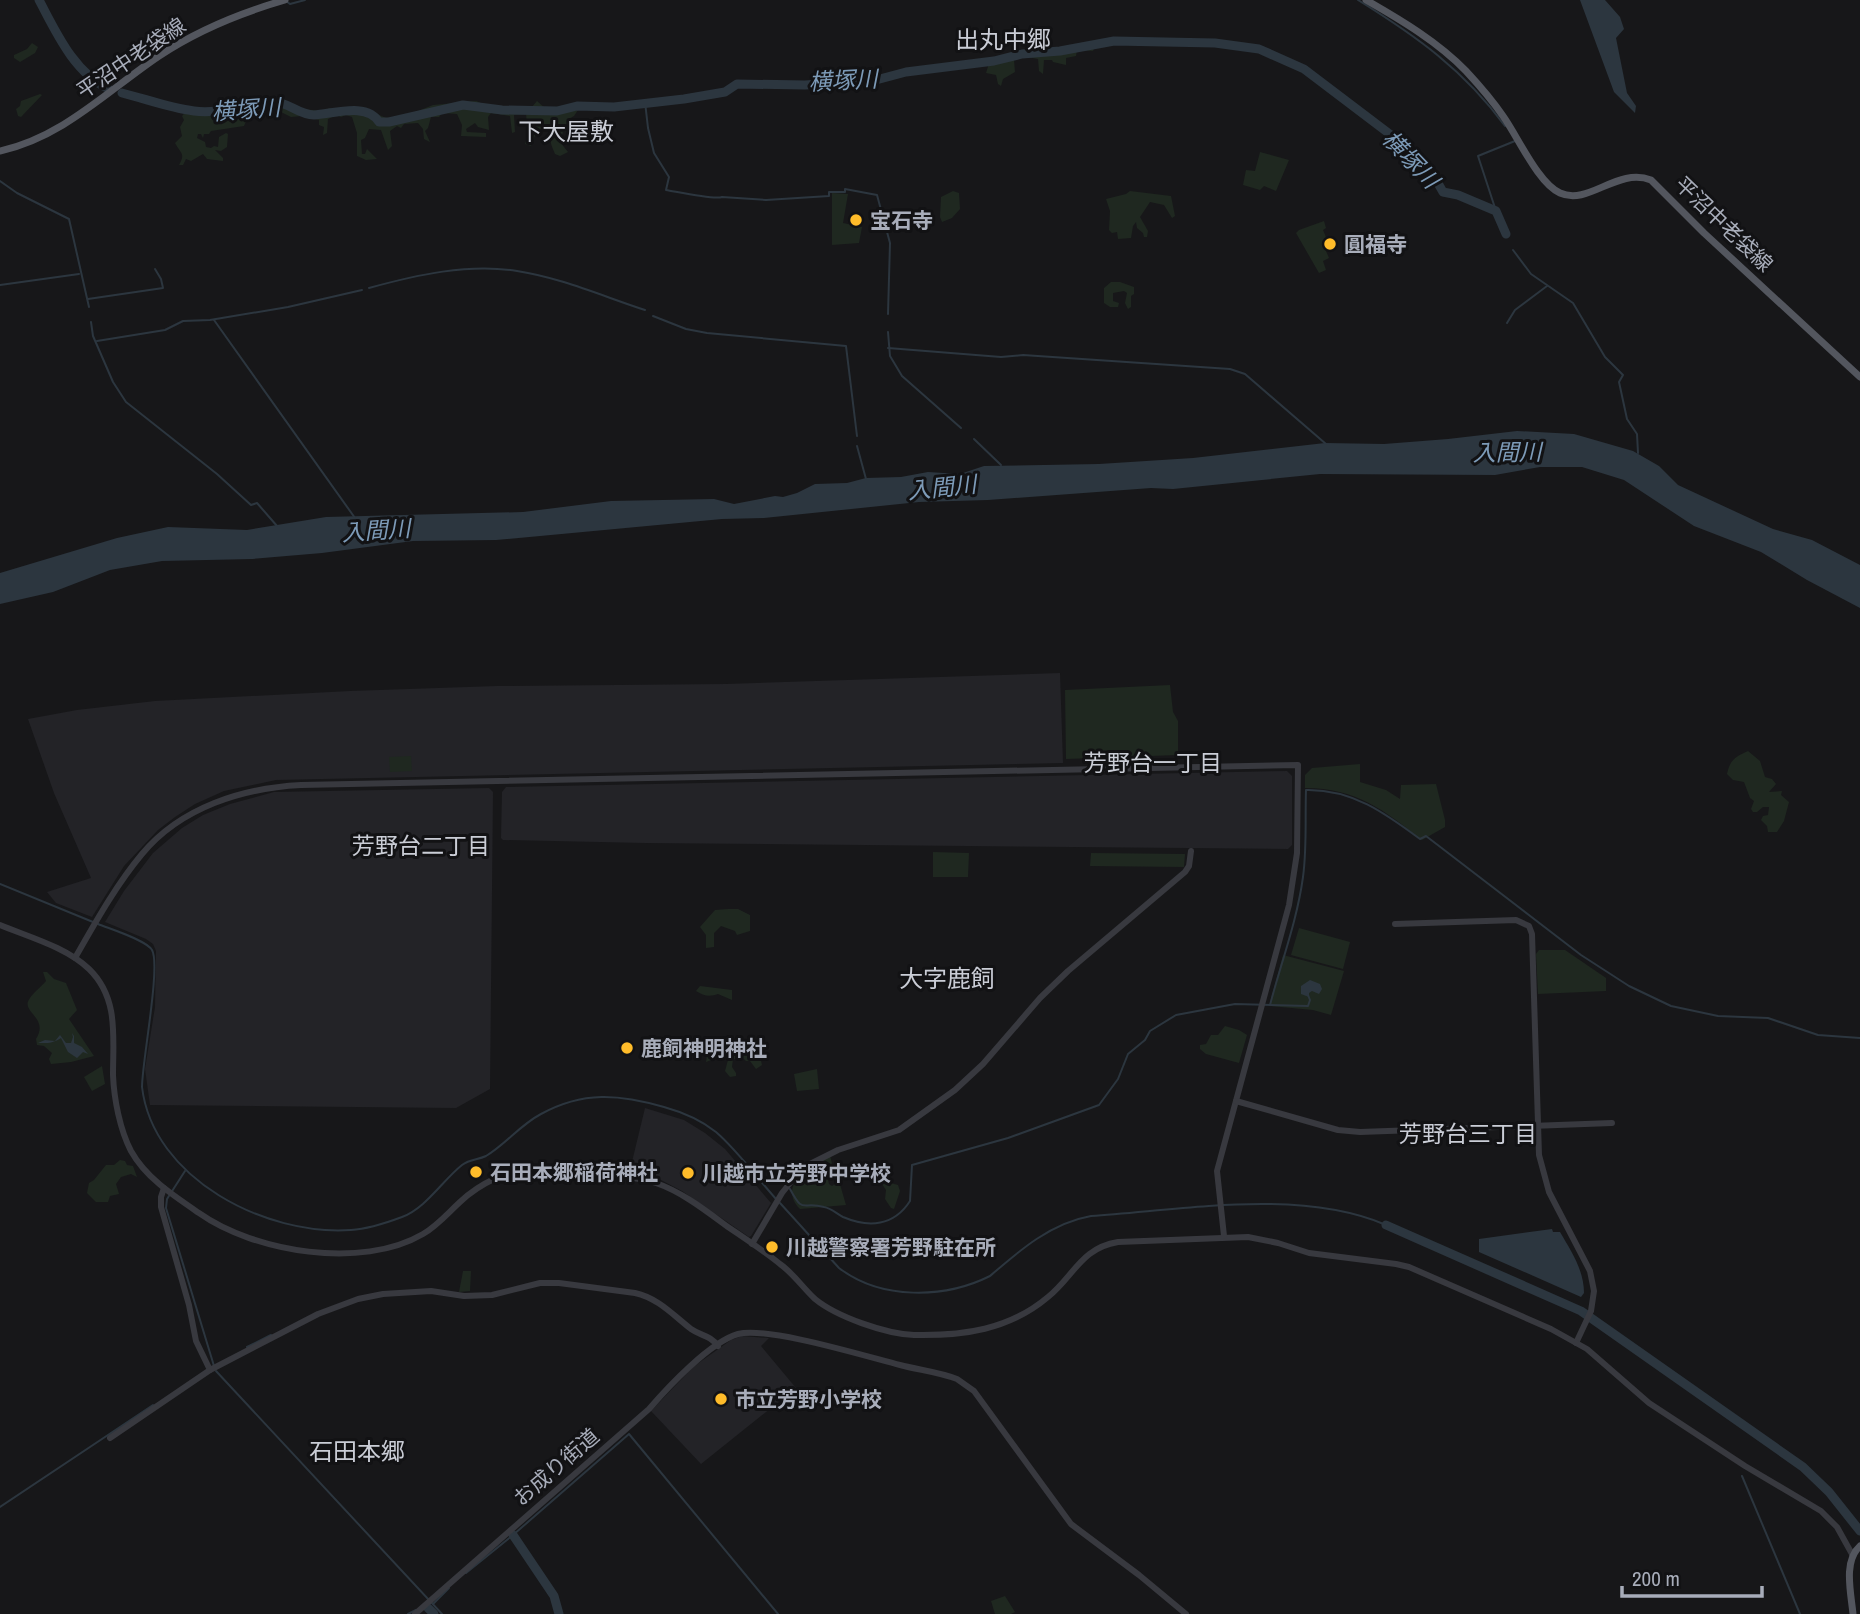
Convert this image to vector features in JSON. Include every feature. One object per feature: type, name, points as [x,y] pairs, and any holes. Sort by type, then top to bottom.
[{"type":"main road","name":"平沼中老袋線","points":[[0,151],[29,142],[66,125],[184,40],[232,17],[285,0]]},
{"type":"main road","name":"平沼中老袋線","points":[[1366,0],[1440,48],[1466,71],[1502,114],[1541,175],[1554,190],[1565,195],[1578,195],[1625,177],[1640,176],[1651,180],[1704,233],[1860,377]]},
{"type":"main road","points":[[1853,1614],[1850,1572],[1852,1554],[1860,1546]]},
{"type":"street","points":[[75,958],[121,884],[149,847],[181,821],[204,808],[229,797],[259,789],[301,785],[1298,765],[1297,853],[1289,905],[1218,1166],[1219,1203],[1224,1236]]},
{"type":"street","points":[[752,1244],[779,1196],[808,1163],[899,1130],[967,1080],[1040,998],[1068,971],[1185,872],[1189,866],[1191,851]]},
{"type":"street","points":[[1395,924],[1516,920],[1529,926],[1532,934],[1537,1127],[1541,1166],[1549,1192],[1590,1271],[1594,1291],[1591,1312],[1576,1343]]},
{"type":"street","points":[[0,925],[75,958],[97,978],[111,1007],[115,1046],[113,1079],[126,1138],[138,1162],[164,1188],[201,1215],[232,1232],[270,1244],[344,1254],[381,1249],[420,1236],[474,1189],[488,1181],[526,1168],[556,1168],[639,1178],[678,1192],[782,1264],[824,1305],[884,1331],[909,1335],[986,1330],[1014,1319],[1047,1298],[1087,1254],[1102,1245],[1118,1242],[1224,1236],[1255,1238],[1278,1242],[1309,1254],[1409,1268],[1510,1310],[1576,1343],[1648,1403],[1821,1511],[1837,1527],[1852,1554]]},
{"type":"street","points":[[1236,1101],[1338,1129],[1360,1132],[1612,1123]]},
{"type":"street","points":[[164,1188],[161,1207],[189,1304],[196,1341],[210,1370]]},
{"type":"street","points":[[110,1438],[210,1370],[318,1314],[358,1299],[424,1291],[464,1297],[492,1295],[540,1283],[559,1283],[647,1297],[692,1330],[709,1336],[718,1346]]},
{"type":"street","name":"お成り街道","points":[[415,1614],[649,1409],[680,1375],[718,1346],[742,1333],[768,1334],[810,1342],[957,1379],[974,1391],[1071,1524],[1186,1614]]},
{"type":"street","points":[[422,1608],[428,1614]]},
{"type":"shaded area","points":[[32,43],[38,47],[35,53],[20,62],[14,58],[14,55],[27,49]]},
{"type":"shaded area","points":[[1090,43],[1095,46],[1093,51],[1077,50],[1076,56],[1066,58],[1066,65],[1044,60],[1043,74],[1039,71],[1038,59],[1027,57],[1014,60],[1015,72],[1003,79],[1001,86],[996,75],[986,73],[990,60],[1056,53],[1071,46]]},
{"type":"shaded area","points":[[42,95],[21,117],[18,116],[16,109],[21,101]]},
{"type":"shaded area","points":[[266,99],[323,113],[329,108],[346,110],[350,107],[386,118],[408,115],[433,105],[476,101],[504,109],[531,108],[537,101],[546,109],[560,107],[564,112],[578,110],[567,120],[568,124],[583,127],[576,132],[563,132],[560,142],[568,152],[560,156],[555,154],[552,148],[552,130],[549,128],[537,130],[531,146],[525,144],[528,134],[526,114],[514,115],[515,132],[512,133],[510,116],[491,113],[488,117],[489,130],[478,127],[475,123],[466,129],[467,132],[486,133],[486,137],[461,136],[462,125],[457,114],[442,113],[439,117],[431,117],[425,131],[430,142],[424,139],[423,129],[418,123],[404,124],[401,128],[397,126],[390,131],[392,146],[388,150],[381,130],[369,129],[361,140],[362,154],[365,154],[367,149],[377,159],[366,160],[357,156],[357,133],[352,117],[337,115],[328,119],[327,133],[323,135],[324,127],[319,125],[319,120],[302,116],[291,117],[275,109],[248,117],[244,126],[211,131],[204,134],[203,138],[198,134],[197,138],[211,148],[218,147],[219,137],[228,134],[227,147],[221,151],[215,150],[223,161],[207,159],[203,154],[191,161],[186,159],[183,165],[179,165],[182,153],[175,143],[182,136],[182,116],[188,109],[220,108],[258,101],[265,104]]},
{"type":"shaded area","points":[[1260,152],[1289,160],[1276,191],[1264,186],[1260,190],[1243,185],[1246,170],[1255,171]]},
{"type":"shaded area","points":[[953,191],[959,193],[960,209],[952,218],[942,222],[941,197]]},
{"type":"shaded area","points":[[1130,191],[1171,196],[1175,216],[1172,218],[1164,205],[1150,202],[1140,217],[1148,231],[1147,237],[1137,228],[1136,222],[1131,238],[1118,239],[1117,232],[1112,233],[1109,230],[1110,211],[1106,199]]},
{"type":"shaded area","points":[[832,193],[848,194],[843,223],[862,227],[859,243],[832,245]]},
{"type":"shaded area","points":[[1324,221],[1326,228],[1323,230],[1328,242],[1323,244],[1329,258],[1323,261],[1326,270],[1319,273],[1296,233]]},
{"type":"shaded area","points":[[1111,282],[1134,287],[1131,307],[1128,309],[1125,303],[1127,293],[1124,291],[1113,293],[1113,301],[1119,303],[1118,307],[1110,307],[1104,303],[1104,288]]},
{"type":"shaded area","points":[[1060,673],[1063,763],[276,780],[224,791],[195,804],[175,817],[158,830],[124,866],[92,917],[56,903],[47,892],[91,878],[54,793],[28,719],[155,701],[350,691],[497,686],[726,684]]},
{"type":"shaded area","points":[[1170,685],[1173,712],[1178,721],[1178,755],[1066,759],[1065,690]]},
{"type":"shaded area","points":[[1748,751],[1760,761],[1765,777],[1776,784],[1769,792],[1782,791],[1781,795],[1789,802],[1784,821],[1777,832],[1768,832],[1767,826],[1761,820],[1768,815],[1769,807],[1753,812],[1751,809],[1754,801],[1750,798],[1744,782],[1733,780],[1727,774],[1734,760]]},
{"type":"shaded area","points":[[411,756],[412,771],[390,772],[389,757]]},
{"type":"shaded area","points":[[1360,764],[1360,782],[1386,790],[1400,799],[1401,785],[1436,784],[1445,827],[1422,840],[1382,810],[1368,803],[1339,792],[1305,788],[1305,775],[1312,768]]},
{"type":"shaded area","points":[[1287,771],[1292,776],[1292,845],[1288,849],[645,843],[501,838],[502,792],[506,787]]},
{"type":"shaded area","points":[[489,788],[493,792],[490,1089],[456,1108],[150,1105],[145,1069],[155,1007],[156,951],[153,944],[146,939],[105,922],[124,891],[153,853],[182,828],[203,815],[230,804],[274,792]]},
{"type":"shaded area","points":[[933,852],[969,853],[968,877],[933,877]]},
{"type":"shaded area","points":[[1091,853],[1185,854],[1184,867],[1090,866]]},
{"type":"shaded area","points":[[738,909],[750,915],[750,931],[737,935],[735,931],[721,926],[714,933],[714,947],[706,948],[706,935],[700,927],[715,910]]},
{"type":"shaded area","points":[[1299,928],[1350,942],[1343,969],[1291,955]]},
{"type":"shaded area","points":[[1539,950],[1565,950],[1606,978],[1606,991],[1538,994],[1536,954]]},
{"type":"shaded area","points":[[1283,955],[1344,971],[1331,1015],[1313,1010],[1269,1006]]},
{"type":"shaded area","points":[[43,972],[66,983],[77,1010],[69,1019],[94,1056],[51,1064],[49,1059],[52,1053],[44,1046],[37,1045],[39,1025],[28,1003],[46,981]]},
{"type":"shaded area","points":[[700,986],[732,990],[732,1000],[718,994],[702,994],[696,991]]},
{"type":"shaded area","points":[[1225,1026],[1247,1035],[1239,1063],[1206,1054],[1200,1049],[1200,1045],[1206,1044],[1211,1035],[1218,1035]]},
{"type":"shaded area","points":[[712,1052],[719,1056],[721,1052],[727,1055],[731,1052],[759,1052],[762,1065],[756,1069],[750,1061],[743,1058],[733,1059],[732,1067],[736,1076],[730,1077],[725,1071],[728,1060],[719,1057],[706,1062],[707,1055]]},
{"type":"shaded area","points":[[102,1066],[105,1084],[92,1091],[84,1077]]},
{"type":"shaded area","points":[[817,1069],[819,1089],[797,1091],[794,1074]]},
{"type":"shaded area","name":"川越市立芳野中学校","points":[[645,1108],[684,1120],[705,1133],[725,1149],[771,1203],[751,1236],[661,1180],[632,1174],[630,1170]]},
{"type":"shaded area","points":[[830,1155],[833,1168],[830,1168],[830,1163],[819,1166],[819,1172],[822,1176],[827,1175],[832,1186],[836,1183],[833,1172],[837,1174],[846,1205],[800,1209],[792,1192],[794,1184],[806,1170]]},
{"type":"shaded area","points":[[120,1160],[133,1166],[137,1177],[131,1174],[121,1177],[116,1184],[119,1194],[110,1196],[108,1202],[96,1202],[87,1193],[89,1183],[106,1165],[114,1165]]},
{"type":"shaded area","points":[[884,1181],[898,1185],[900,1191],[894,1209],[885,1199],[886,1190],[882,1184]]},
{"type":"shaded area","points":[[463,1271],[471,1271],[470,1291],[459,1292]]},
{"type":"shaded area","name":"市立芳野小学校","points":[[742,1336],[769,1338],[761,1346],[796,1388],[701,1464],[651,1411],[693,1367],[731,1340]]},
{"type":"shaded area","points":[[1005,1596],[1015,1612],[995,1614],[991,1601]]},
{"type":"water","points":[[1580,0],[1605,0],[1620,17],[1624,29],[1616,38],[1627,93],[1636,106],[1635,113],[1614,92]]},
{"type":"water","name":"入間川","points":[[1517,431],[1574,434],[1633,451],[1659,466],[1678,485],[1773,529],[1812,540],[1860,565],[1860,608],[1761,552],[1694,526],[1624,480],[1582,467],[1540,467],[1495,475],[1320,474],[1173,489],[1151,488],[988,500],[919,502],[496,540],[413,541],[252,559],[162,561],[110,570],[53,592],[0,604],[0,573],[117,538],[168,527],[247,530],[326,517],[523,512],[611,501],[714,499],[734,504],[775,496],[783,497],[815,484],[847,483],[866,478],[901,477],[928,472],[960,474],[984,466],[1099,464],[1193,458],[1325,443],[1384,444]]},
{"type":"water","points":[[1310,980],[1320,984],[1322,989],[1319,994],[1312,991],[1309,997],[1301,994],[1301,986]]},
{"type":"water","points":[[72,1033],[74,1036],[74,1043],[88,1054],[83,1052],[77,1058],[68,1052],[61,1038],[55,1041],[60,1035],[66,1043],[71,1043]]},
{"type":"water","points":[[1552,1229],[1553,1232],[1560,1232],[1576,1261],[1582,1276],[1584,1293],[1581,1297],[1479,1252],[1479,1239]]},
{"type":"waterway","name":"横塚川","points":[[39,0],[59,38],[76,62],[86,73],[109,89]]},
{"type":"waterway","points":[[286,1],[290,4],[305,0]]},
{"type":"waterway","points":[[1358,0],[1400,27],[1456,71],[1505,126]]},
{"type":"waterway","name":"横塚川","points":[[122,93],[194,111],[214,111],[274,102],[308,114],[358,111],[374,116],[379,122],[389,122],[463,105],[502,110],[557,111],[577,106],[614,107],[684,99],[725,92],[737,84],[805,85],[876,80],[906,72],[1114,41],[1215,43],[1259,49],[1304,69],[1391,135],[1435,178],[1443,192],[1458,195],[1496,211],[1506,234]]},
{"type":"waterway","points":[[645,102],[654,153],[669,177],[666,190],[712,197],[766,200],[829,196],[829,192],[845,192],[845,189],[877,195],[890,243],[888,314]]},
{"type":"waterway","points":[[1496,211],[1478,156],[1515,141]]},
{"type":"waterway","points":[[0,181],[17,193],[69,219],[89,307]]},
{"type":"waterway","name":"横塚川","points":[[1513,250],[1531,274],[1573,303],[1605,357],[1623,375],[1619,382],[1627,419],[1637,434],[1638,453]]},
{"type":"waterway","points":[[88,299],[163,288],[155,269]]},
{"type":"waterway","points":[[369,288],[461,269],[499,269],[550,278],[645,310]]},
{"type":"waterway","points":[[0,285],[79,274]]},
{"type":"waterway","points":[[1507,323],[1515,310],[1547,286]]},
{"type":"waterway","points":[[97,341],[165,330],[183,321],[210,320],[288,307],[362,290]]},
{"type":"waterway","points":[[653,316],[686,329],[707,333],[846,346],[857,436]]},
{"type":"waterway","name":"入間川","points":[[214,320],[355,518]]},
{"type":"waterway","points":[[91,322],[93,336],[113,382],[126,402],[217,474],[251,505],[257,503],[277,526]]},
{"type":"waterway","points":[[888,332],[890,356],[902,376],[961,428]]},
{"type":"waterway","points":[[888,348],[1230,369],[1245,374],[1326,444]]},
{"type":"waterway","points":[[974,439],[1001,465]]},
{"type":"waterway","points":[[857,446],[866,479]]},
{"type":"waterway","points":[[1270,1005],[1293,926],[1303,877],[1306,790],[1353,798],[1381,812],[1420,839],[1426,836],[1581,955],[1629,986],[1671,1006],[1718,1016],[1768,1018],[1818,1035],[1860,1038]]},
{"type":"waterway","points":[[0,884],[93,922]]},
{"type":"waterway","points":[[98,924],[135,939],[152,950],[153,994],[142,1087],[151,1120],[167,1149],[191,1174],[219,1195],[250,1212],[284,1223],[318,1229],[351,1230],[390,1221],[411,1213],[462,1165],[486,1156],[541,1114],[572,1101],[601,1097],[648,1103],[678,1111],[704,1124],[732,1148],[776,1199]]},
{"type":"waterway","points":[[790,1189],[804,1206],[827,1208],[862,1223],[889,1220],[910,1201],[912,1165],[1008,1138],[1099,1105],[1118,1079],[1128,1054],[1145,1040],[1150,1031],[1176,1015],[1235,1004],[1308,1006],[1308,995]]},
{"type":"waterway","points":[[185,1171],[167,1199],[166,1208],[214,1366]]},
{"type":"waterway","points":[[780,1203],[839,1268],[874,1286],[913,1293],[972,1284],[990,1276],[1049,1231],[1091,1216],[1202,1206],[1279,1204],[1317,1207],[1386,1225]]},
{"type":"waterway","points":[[1386,1225],[1581,1311],[1803,1467],[1829,1492],[1860,1531]]},
{"type":"waterway","points":[[247,1347],[271,1335]]},
{"type":"waterway","points":[[216,1371],[442,1614]]},
{"type":"waterway","points":[[0,1507],[153,1405]]},
{"type":"waterway","points":[[466,1573],[629,1434],[778,1614]]},
{"type":"waterway","points":[[1742,1476],[1800,1614]]},
{"type":"waterway","points":[[513,1535],[554,1596],[559,1614]]},
{"type":"waterway","points":[[433,1604],[449,1588]]},
{"type":"waterway","points":[[428,1608],[434,1614]]},
{"type":"waterway","points":[[408,1614],[416,1610]]},
{"type":"place","name":"宝石寺","points":[[856,220]]},
{"type":"place","name":"圓福寺","points":[[1330,244]]},
{"type":"place","name":"鹿飼神明神社","points":[[627,1048]]},
{"type":"place","name":"石田本郷稲荷神社","points":[[476,1172]]},
{"type":"place","name":"川越市立芳野中学校","points":[[688,1173]]},
{"type":"place","name":"川越警察署芳野駐在所","points":[[772,1247]]},
{"type":"place","name":"市立芳野小学校","points":[[721,1399]]},
{"type":"district","name":"出丸中郷","points":[[1003,39]]},
{"type":"district","name":"下大屋敷","points":[[566,131]]},
{"type":"district","name":"芳野台一丁目","points":[[1153,762]]},
{"type":"district","name":"芳野台二丁目","points":[[421,845]]},
{"type":"district","name":"大字鹿飼","points":[[947,978]]},
{"type":"district","name":"芳野台三丁目","points":[[1468,1133]]},
{"type":"district","name":"石田本郷","points":[[357,1451]]}]
